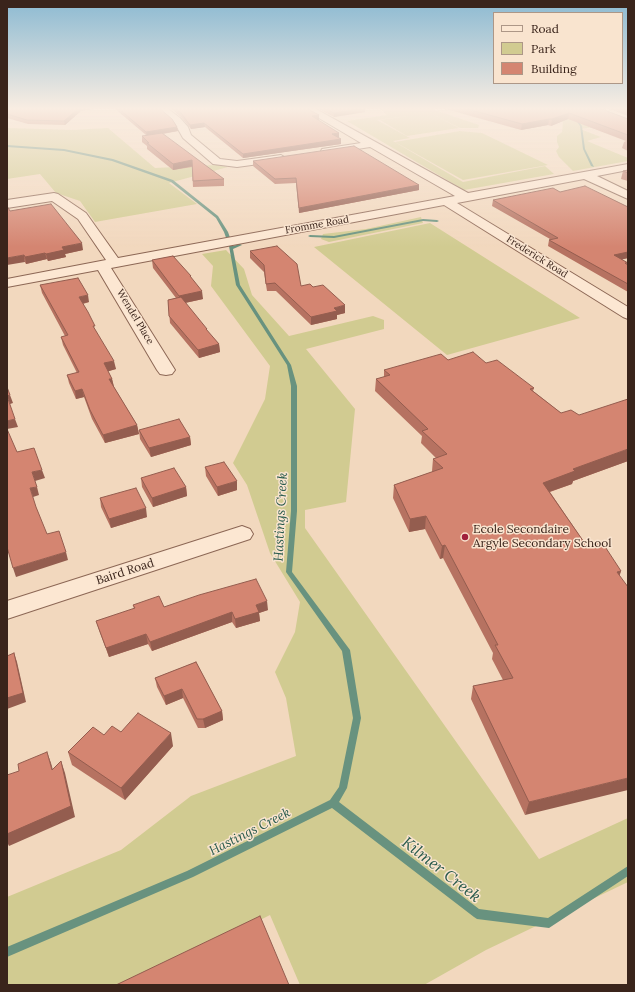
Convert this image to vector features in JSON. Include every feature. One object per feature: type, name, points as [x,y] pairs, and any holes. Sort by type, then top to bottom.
[{"type":"street","points":[[208,154],[217,162],[237,164],[289,156]]},
{"type":"street","points":[[390,154],[466,197]]},
{"type":"street","name":"Fromme Road","points":[[7,283],[236,239],[628,167]]},
{"type":"street","points":[[585,175],[628,195]]},
{"type":"street","name":"Wendel Place","points":[[7,204],[54,197],[82,216],[166,370]]},
{"type":"street","name":"Frederick Road","points":[[446,201],[628,314]]},
{"type":"street","name":"Baird Road","points":[[7,610],[242,534]]},
{"type":"green space","points":[[7,154],[139,154],[155,168],[217,165],[228,167],[169,183],[197,204],[95,222],[80,201],[56,193],[40,174],[7,179]]},
{"type":"green space","points":[[403,154],[416,154],[463,182],[545,166],[554,174],[464,190]]},
{"type":"green space","points":[[417,154],[526,154],[548,165],[463,180]]},
{"type":"green space","points":[[558,154],[619,154],[628,158],[628,161],[573,171]]},
{"type":"green space","points":[[421,217],[423,223],[329,242],[321,239],[323,234],[366,229]]},
{"type":"green space","points":[[430,223],[580,318],[447,355],[314,247]]},
{"type":"green space","points":[[226,250],[244,269],[252,295],[289,336],[373,316],[384,320],[384,329],[306,349],[355,409],[346,502],[305,510],[305,528],[539,859],[628,818],[628,882],[486,950],[424,985],[300,985],[270,915],[131,985],[7,985],[7,897],[121,850],[191,796],[296,756],[286,698],[275,672],[295,632],[300,602],[270,553],[247,485],[233,463],[265,399],[270,366],[211,286],[213,266],[202,254]]},
{"type":"building","points":[[161,154],[191,154],[224,179],[193,181],[192,160],[173,164]]},
{"type":"building","points":[[298,154],[368,154],[419,185],[299,208],[296,178],[275,179],[253,161]]},
{"type":"building","points":[[585,186],[628,207],[628,252],[614,255],[628,263],[625,263],[628,265],[628,284],[549,240],[558,238],[493,200],[553,188],[560,192]]},
{"type":"building","points":[[51,204],[82,243],[62,247],[64,250],[46,254],[25,257],[24,255],[7,258],[7,206],[10,211]]},
{"type":"building","points":[[277,246],[297,264],[301,286],[310,284],[313,287],[323,285],[345,305],[334,308],[337,311],[311,317],[275,283],[266,284],[264,265],[250,251]]},
{"type":"building","points":[[173,256],[202,291],[179,296],[152,260]]},
{"type":"building","points":[[78,278],[88,295],[79,297],[95,326],[93,326],[114,361],[104,363],[112,379],[109,379],[137,425],[103,435],[90,410],[82,389],[75,391],[67,375],[79,372],[61,337],[68,335],[40,285]]},
{"type":"building","points":[[181,297],[219,344],[198,350],[169,316],[168,300]]},
{"type":"building","points":[[473,352],[486,363],[497,360],[534,388],[530,389],[561,413],[571,410],[579,415],[628,399],[628,449],[573,469],[575,471],[543,483],[586,545],[602,542],[621,571],[617,572],[628,587],[628,778],[529,802],[473,686],[513,678],[495,645],[498,645],[445,545],[442,546],[426,516],[410,519],[394,485],[443,468],[433,459],[447,454],[422,431],[428,429],[376,379],[390,375],[384,370],[441,354],[448,360]]},
{"type":"building","points":[[7,387],[10,395],[7,396]]},
{"type":"building","points":[[7,396],[15,419],[7,421]]},
{"type":"building","points":[[179,419],[190,437],[149,448],[139,430]]},
{"type":"building","points":[[7,429],[17,452],[34,448],[42,470],[32,472],[37,487],[30,488],[47,534],[59,531],[66,552],[13,568],[7,547]]},
{"type":"building","points":[[224,462],[237,481],[217,487],[205,467]]},
{"type":"building","points":[[174,468],[186,487],[152,498],[141,478]]},
{"type":"building","points":[[136,488],[146,508],[109,519],[100,498]]},
{"type":"building","points":[[256,579],[267,601],[256,605],[259,612],[235,619],[232,612],[150,642],[146,634],[106,648],[96,621],[135,608],[133,605],[159,596],[164,607],[199,595]]},
{"type":"building","points":[[14,653],[23,693],[7,698],[7,656]]},
{"type":"building","points":[[196,662],[222,711],[203,719],[197,719],[182,689],[164,696],[155,678]]},
{"type":"building","points":[[138,713],[171,733],[121,788],[68,752],[93,727],[104,735],[112,726],[121,732]]},
{"type":"building","points":[[47,752],[52,770],[61,761],[71,806],[7,834],[7,775],[19,771],[18,764]]},
{"type":"building","points":[[260,916],[289,985],[116,985]]},
{"type":"waterway","name":"Hastings Creek","points":[[85,154],[113,160],[172,181],[217,217],[226,232],[231,246],[238,285],[289,365],[294,386],[294,511],[289,572],[346,650],[357,718],[343,788],[333,803]]},
{"type":"waterway","name":"Kilmer Creek","points":[[587,154],[593,166]]},
{"type":"waterway","points":[[310,236],[334,237],[423,220],[437,221]]},
{"type":"waterway","points":[[232,248],[240,245]]},
{"type":"waterway","name":"Hastings Creek","points":[[7,952],[190,874],[333,803]]},
{"type":"waterway","name":"Kilmer Creek","points":[[333,803],[477,914],[549,923],[628,871]]},
{"type":"place","name":"Ecole Secondaire Argyle Secondary School","points":[[465,537]]}]
